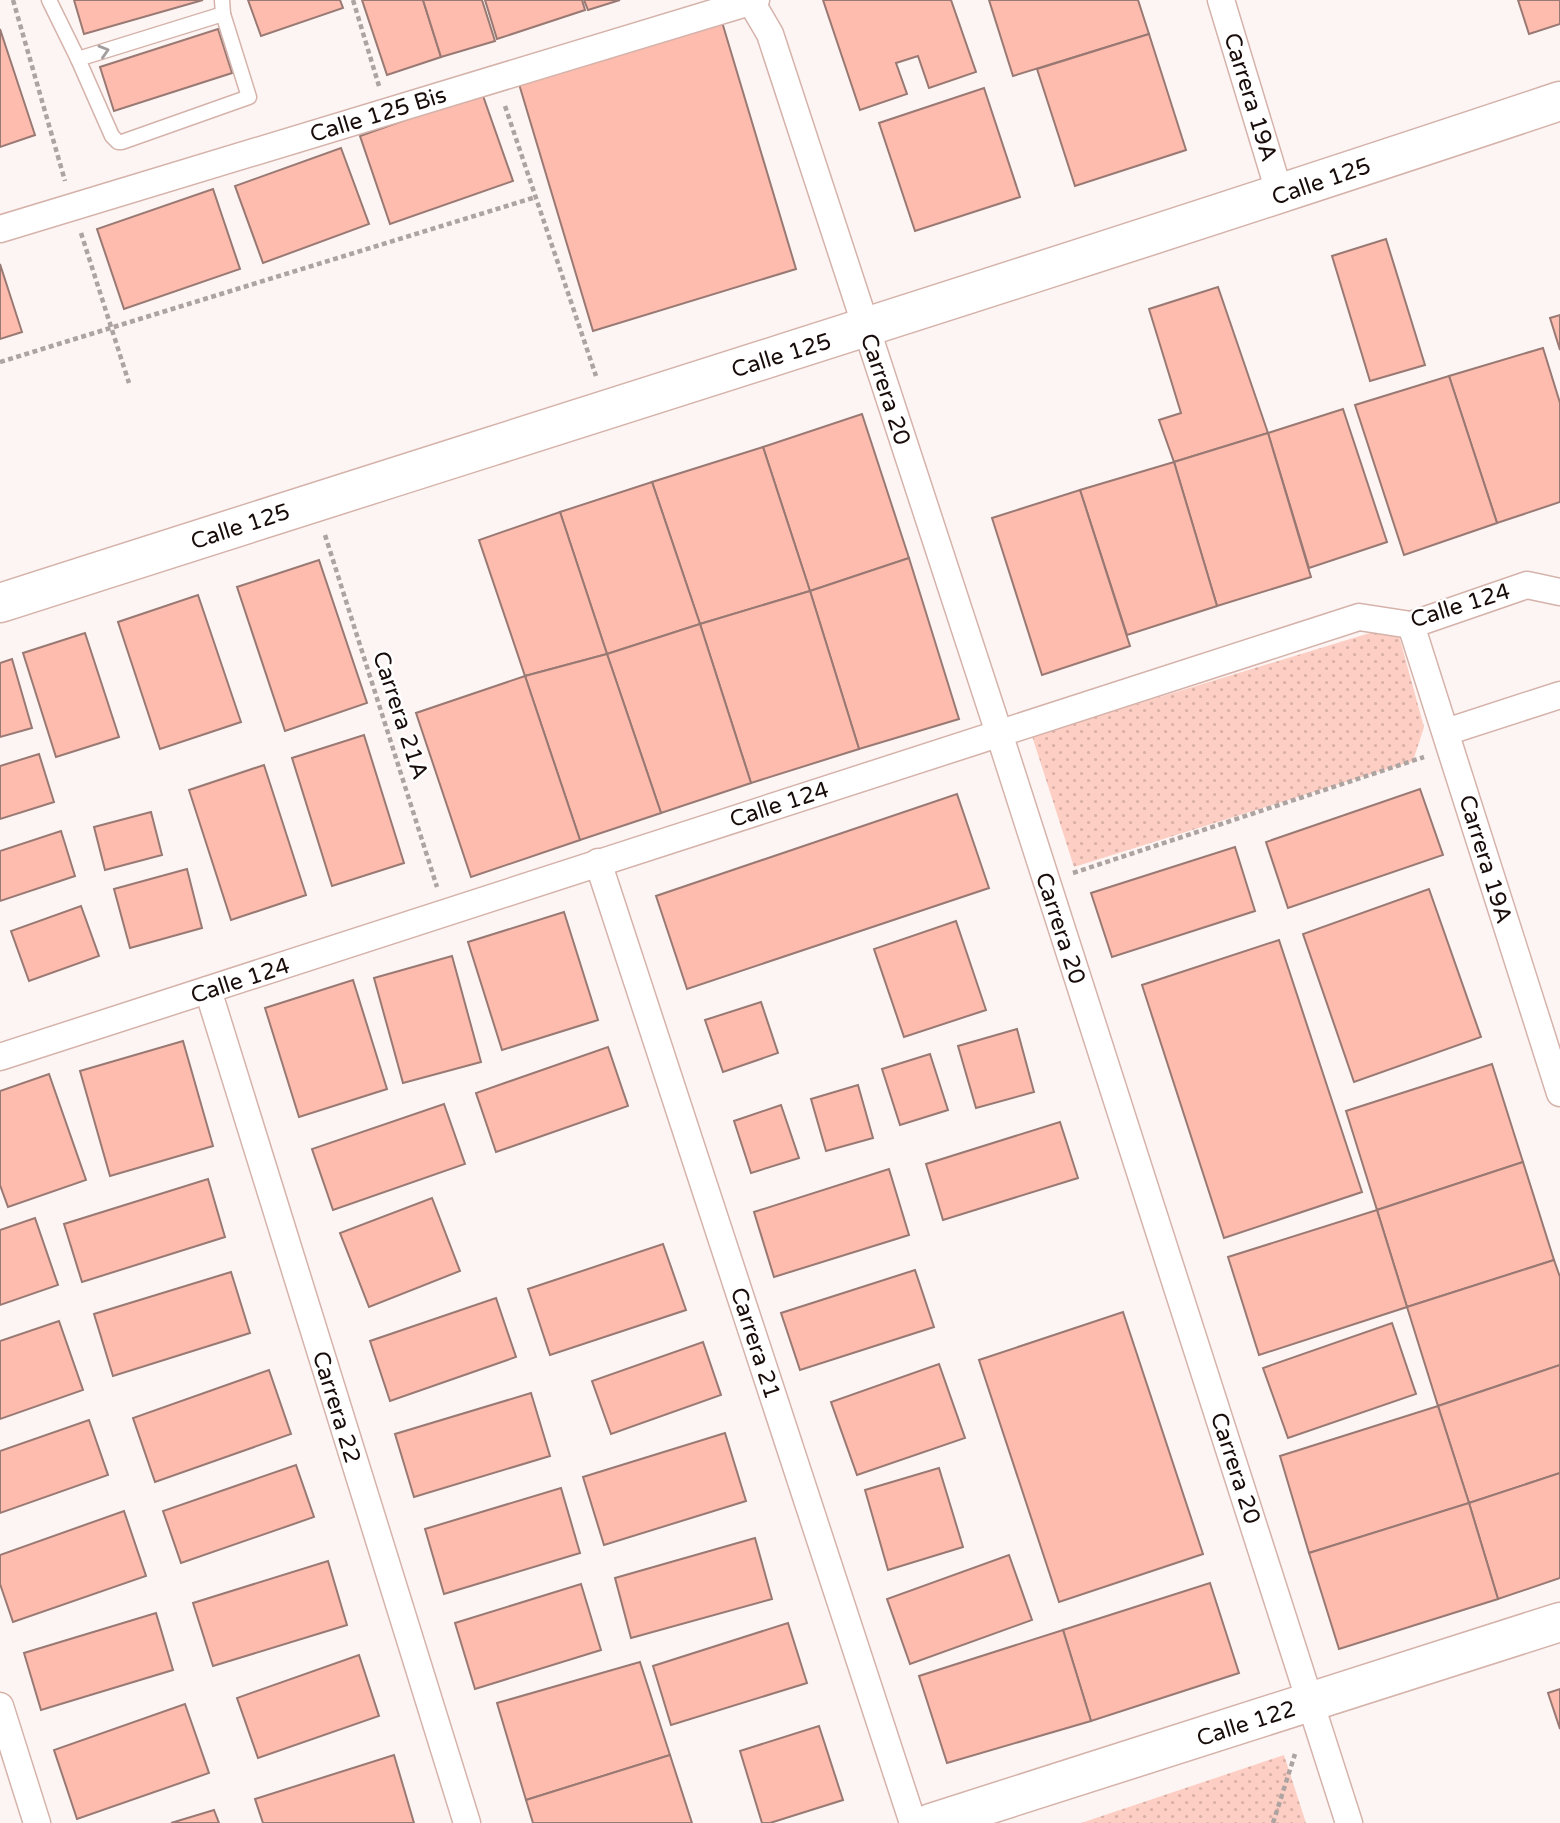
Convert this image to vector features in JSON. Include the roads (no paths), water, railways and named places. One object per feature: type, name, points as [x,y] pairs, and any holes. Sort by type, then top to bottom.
[{"type":"street","name":"Carrera 20","points":[[756,0],[770,34],[999,733],[1349,1823]]},
{"type":"street","name":"Calle 125 Bis","points":[[0,229],[756,0]]},
{"type":"street","name":"Carrera 19A","points":[[1221,0],[1280,195]]},
{"type":"street","name":"Calle 125","points":[[0,603],[1280,195],[1560,101]]},
{"type":"street","name":"Calle 124","points":[[0,1057],[1359,617],[1411,625],[1527,585],[1560,592]]},
{"type":"street","name":"Carrera 19A","points":[[1411,625],[1560,1093]]},
{"type":"street","points":[[1449,740],[1560,695]]},
{"type":"street","name":"Carrera 21","points":[[598,863],[913,1823]]},
{"type":"street","name":"Carrera 22","points":[[208,990],[467,1823]]},
{"type":"street","name":"Calle 122","points":[[931,1823],[1560,1622]]},
{"type":"street","points":[[0,1706],[37,1823]]},
{"type":"lane","points":[[49,0],[112,135],[118,142],[248,97],[222,7],[78,59]]}]
